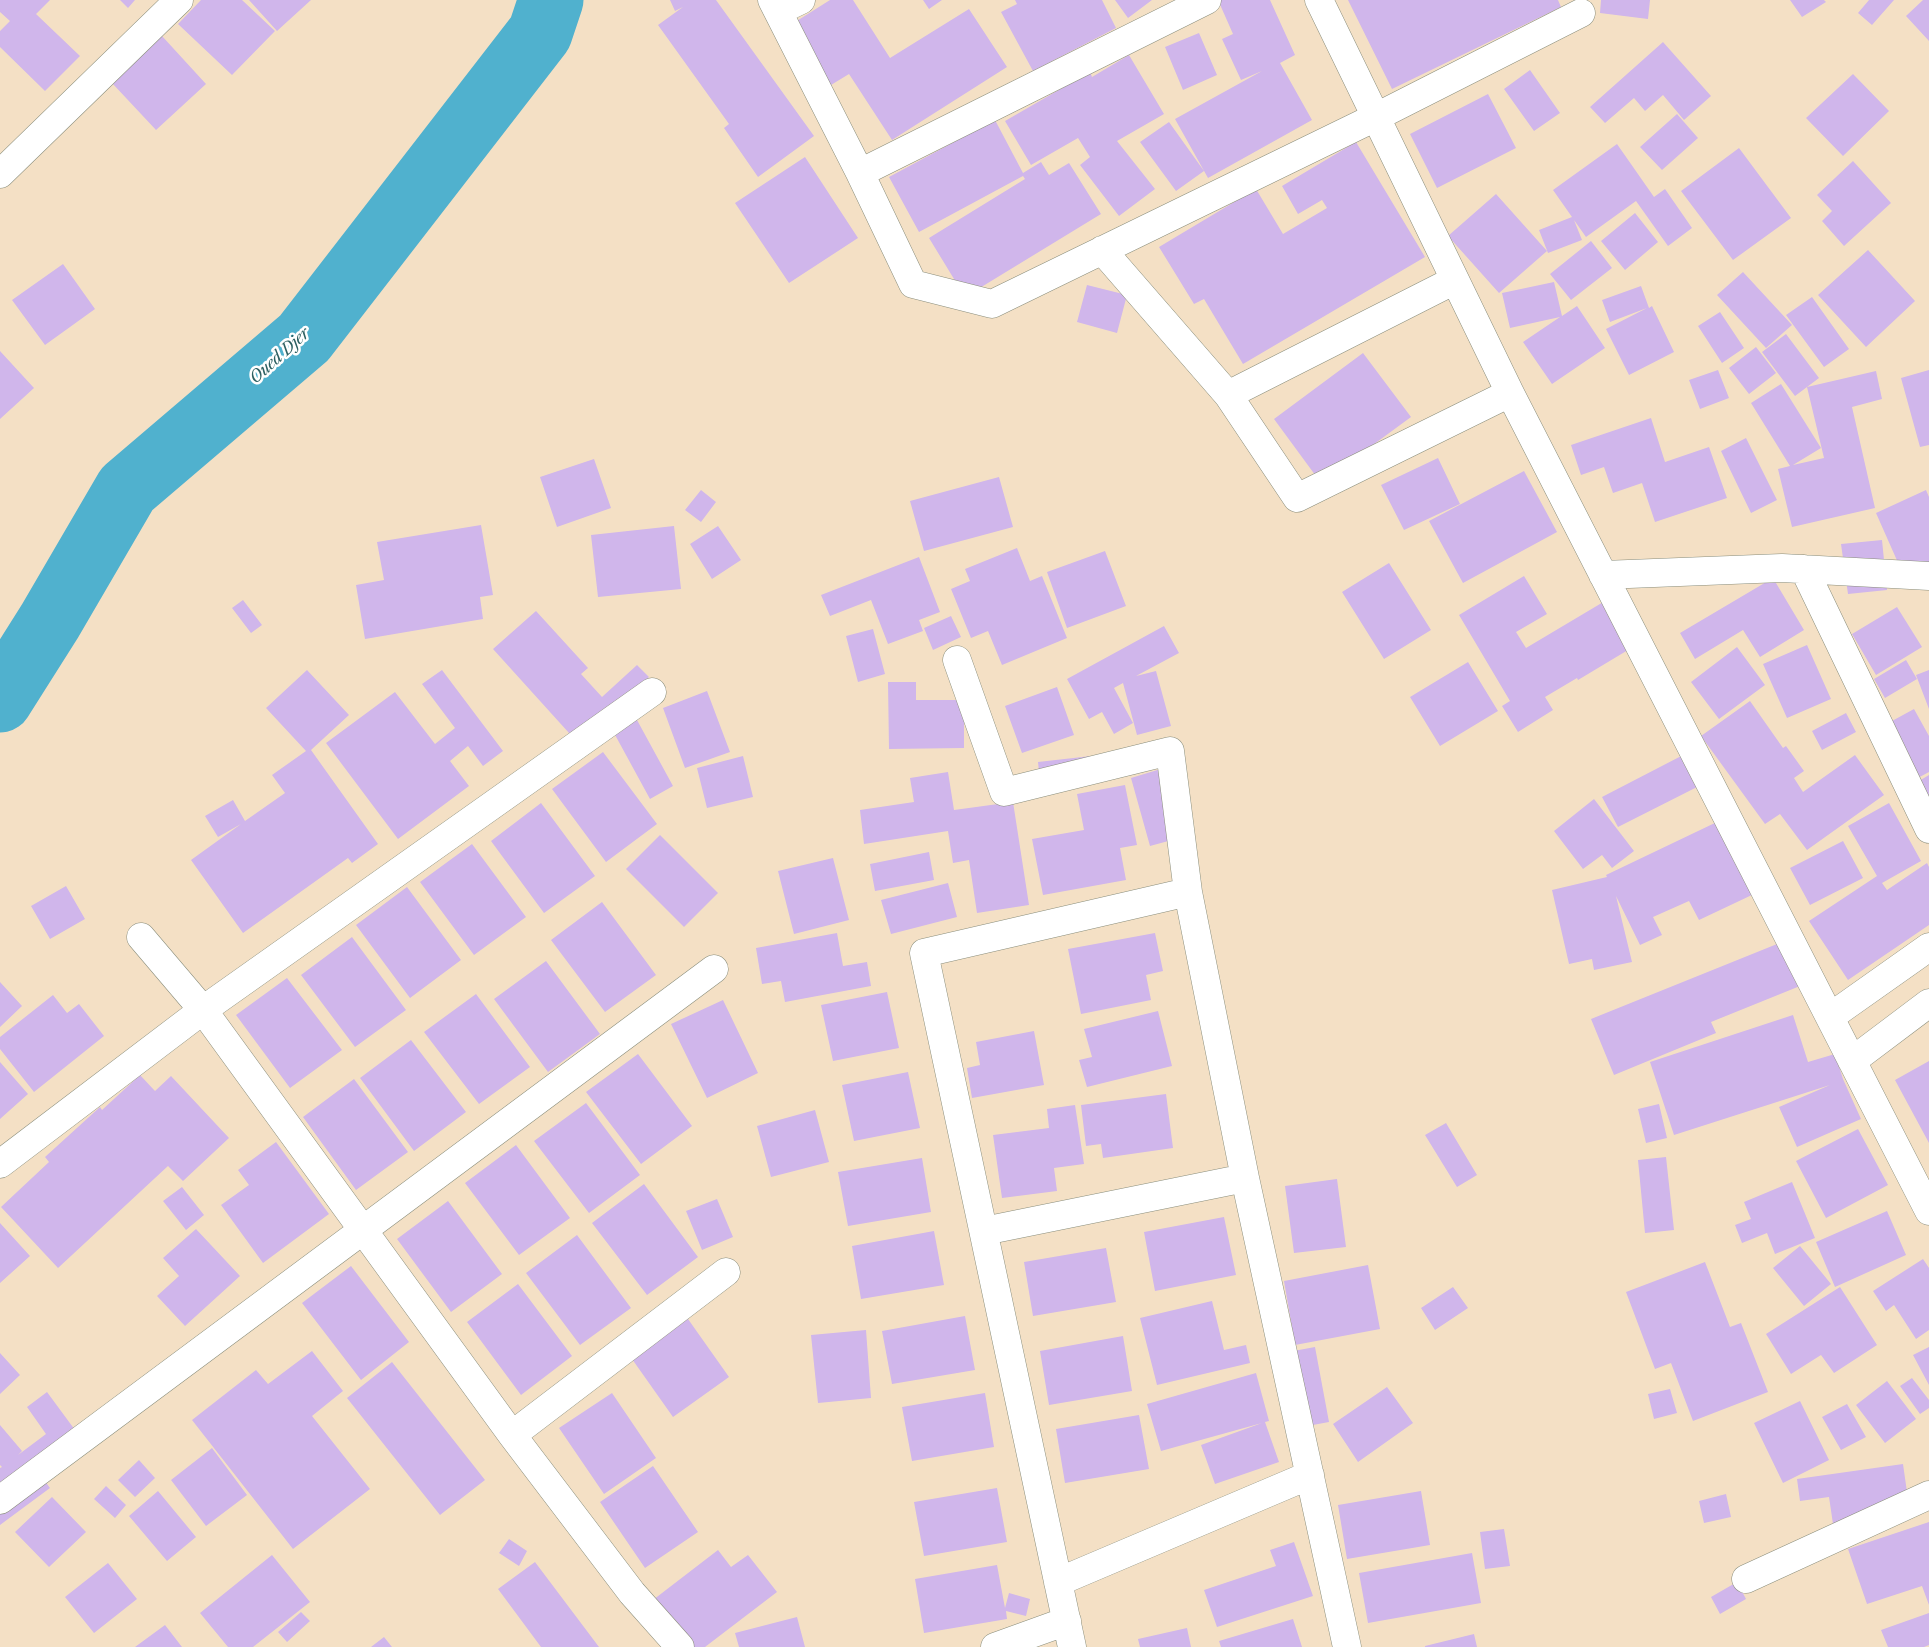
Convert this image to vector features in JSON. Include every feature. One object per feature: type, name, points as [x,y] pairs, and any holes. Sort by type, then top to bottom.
[{"type":"street","points":[[0,174],[179,0]]},
{"type":"street","points":[[860,174],[1207,0]]},
{"type":"street","points":[[1319,0],[1510,393],[1929,1212]]},
{"type":"street","points":[[784,4],[860,174],[913,284],[992,304],[1376,117],[1581,13]]},
{"type":"street","points":[[1102,250],[1228,395],[1297,498],[1510,393]]},
{"type":"street","points":[[1228,395],[1455,280]]},
{"type":"street","points":[[1603,575],[1782,568],[1929,576]]},
{"type":"street","points":[[1804,569],[1929,828]]},
{"type":"street","points":[[956,660],[1004,792],[1170,751],[1188,892],[1245,1178],[1346,1647]]},
{"type":"street","points":[[0,1164],[203,1010],[652,692]]},
{"type":"street","points":[[995,1647],[1070,1634],[924,953],[1188,892]]},
{"type":"street","points":[[141,937],[203,1010],[512,1436],[632,1593],[680,1647]]},
{"type":"street","points":[[1830,1018],[1929,947]]},
{"type":"street","points":[[0,1500],[714,969]]},
{"type":"street","points":[[1852,1061],[1929,1003]]},
{"type":"street","points":[[984,1231],[1245,1178]]},
{"type":"street","points":[[512,1436],[726,1272]]},
{"type":"street","points":[[1058,1582],[1310,1475]]},
{"type":"street","points":[[1746,1579],[1929,1495]]},
{"type":"building","points":[[0,0],[50,0],[36,14],[80,56],[45,91],[0,47],[0,31],[10,21],[0,12]]},
{"type":"building","points":[[120,0],[135,0],[128,8]]},
{"type":"building","points":[[201,0],[242,0],[275,31],[232,75],[178,24]]},
{"type":"building","points":[[249,0],[311,0],[277,31]]},
{"type":"building","points":[[670,0],[716,0],[814,136],[758,177],[724,128],[729,124],[658,25],[683,7],[675,11]]},
{"type":"building","points":[[830,0],[853,0],[890,58],[969,9],[1007,67],[892,140],[849,74],[831,85],[792,24]]},
{"type":"building","points":[[923,0],[942,0],[929,9]]},
{"type":"building","points":[[1015,0],[1102,0],[1116,28],[1033,71],[1001,12],[1017,4]]},
{"type":"building","points":[[1115,0],[1152,0],[1128,18]]},
{"type":"building","points":[[1218,0],[1270,0],[1295,55],[1280,63],[1312,120],[1208,178],[1175,119],[1262,71],[1241,80],[1222,39],[1233,34]]},
{"type":"building","points":[[1348,0],[1558,0],[1561,7],[1392,89]]},
{"type":"building","points":[[1601,0],[1650,0],[1648,19],[1600,13]]},
{"type":"building","points":[[1790,0],[1824,0],[1826,2],[1802,17]]},
{"type":"building","points":[[1869,0],[1894,0],[1872,25],[1858,13]]},
{"type":"building","points":[[1923,0],[1929,0],[1929,41],[1906,16]]},
{"type":"building","points":[[1199,33],[1217,75],[1183,90],[1165,47]]},
{"type":"building","points":[[162,36],[206,84],[156,130],[112,83]]},
{"type":"building","points":[[1663,42],[1711,96],[1684,120],[1663,95],[1645,111],[1634,98],[1605,123],[1590,107]]},
{"type":"building","points":[[1129,55],[1164,114],[1117,141],[1155,189],[1119,216],[1080,165],[1090,157],[1078,138],[1031,165],[1005,121],[1090,72],[1092,77]]},
{"type":"building","points":[[1530,70],[1560,113],[1534,131],[1504,89]]},
{"type":"building","points":[[1853,74],[1889,111],[1843,156],[1806,118]]},
{"type":"building","points":[[1488,94],[1516,148],[1437,188],[1410,134]]},
{"type":"building","points":[[1677,114],[1698,138],[1662,170],[1640,147]]},
{"type":"building","points":[[995,120],[1023,173],[1041,162],[1049,175],[1069,163],[1101,214],[965,297],[929,238],[1025,179],[1023,176],[919,232],[889,177]]},
{"type":"building","points":[[1169,122],[1204,171],[1176,191],[1140,142]]},
{"type":"building","points":[[1356,142],[1425,257],[1243,364],[1204,299],[1194,304],[1159,247],[1256,189],[1283,234],[1327,208],[1322,200],[1298,214],[1282,186]]},
{"type":"building","points":[[1617,144],[1654,197],[1665,189],[1692,228],[1668,246],[1636,201],[1586,237],[1574,220],[1582,240],[1548,253],[1539,230],[1572,217],[1553,190]]},
{"type":"building","points":[[1739,148],[1791,218],[1733,260],[1681,191]]},
{"type":"building","points":[[805,157],[858,238],[789,283],[735,203]]},
{"type":"building","points":[[1853,161],[1891,203],[1844,246],[1822,221],[1832,211],[1817,195]]},
{"type":"building","points":[[1496,194],[1547,251],[1499,293],[1448,236]]},
{"type":"building","points":[[1635,213],[1658,242],[1625,270],[1601,241]]},
{"type":"building","points":[[1591,241],[1612,268],[1571,300],[1550,274]]},
{"type":"building","points":[[1868,250],[1915,301],[1866,347],[1818,295]]},
{"type":"building","points":[[63,264],[95,309],[45,345],[12,300]]},
{"type":"building","points":[[1743,272],[1792,325],[1766,348],[1717,295]]},
{"type":"building","points":[[1554,282],[1562,316],[1577,306],[1605,348],[1552,384],[1523,342],[1560,317],[1510,328],[1502,293]]},
{"type":"building","points":[[1087,285],[1127,295],[1117,333],[1077,322]]},
{"type":"building","points":[[1641,286],[1649,308],[1652,306],[1674,352],[1629,375],[1606,329],[1647,308],[1610,322],[1602,300]]},
{"type":"building","points":[[1812,297],[1849,349],[1824,367],[1786,315]]},
{"type":"building","points":[[1720,312],[1744,348],[1722,363],[1698,326]]},
{"type":"building","points":[[1786,334],[1819,378],[1795,396],[1762,352]]},
{"type":"building","points":[[1756,347],[1776,373],[1749,394],[1729,368]]},
{"type":"building","points":[[0,351],[34,388],[0,419]]},
{"type":"building","points":[[1363,353],[1411,417],[1321,483],[1274,419]]},
{"type":"building","points":[[1718,370],[1729,398],[1700,409],[1689,380]]},
{"type":"building","points":[[1929,370],[1929,445],[1920,447],[1901,378]]},
{"type":"building","points":[[1876,371],[1882,399],[1852,407],[1875,508],[1792,527],[1778,469],[1790,466],[1751,403],[1781,384],[1821,448],[1793,465],[1824,458],[1807,387]]},
{"type":"building","points":[[1651,418],[1665,462],[1709,447],[1727,498],[1655,522],[1642,483],[1613,493],[1604,467],[1581,475],[1571,445]]},
{"type":"building","points":[[1746,438],[1777,500],[1751,513],[1721,451]]},
{"type":"building","points":[[1438,458],[1460,504],[1404,530],[1381,485]]},
{"type":"building","points":[[594,459],[611,508],[557,527],[540,477]]},
{"type":"building","points":[[1524,471],[1557,532],[1463,583],[1429,521]]},
{"type":"building","points":[[999,477],[1013,527],[924,551],[910,501]]},
{"type":"building","points":[[701,490],[716,502],[701,522],[685,510]]},
{"type":"building","points":[[1926,490],[1929,497],[1929,580],[1903,574],[1876,513]]},
{"type":"building","points":[[481,525],[493,595],[480,597],[483,619],[365,639],[356,585],[384,580],[377,542]]},
{"type":"building","points":[[674,526],[681,589],[598,597],[591,535]]},
{"type":"building","points":[[718,526],[741,560],[712,579],[690,544]]},
{"type":"building","points":[[1882,540],[1887,590],[1848,594],[1841,544]]},
{"type":"building","points":[[1017,548],[1030,581],[1042,576],[1067,638],[1002,665],[988,631],[971,638],[951,589],[970,581],[965,569]]},
{"type":"building","points":[[1105,551],[1126,606],[1067,628],[1047,572]]},
{"type":"building","points":[[919,557],[940,612],[919,620],[923,631],[888,644],[871,600],[830,616],[821,595]]},
{"type":"building","points":[[1389,563],[1431,630],[1384,659],[1342,592]]},
{"type":"building","points":[[1524,576],[1547,614],[1516,632],[1526,648],[1605,601],[1633,647],[1578,680],[1577,678],[1545,697],[1553,710],[1518,732],[1502,706],[1510,701],[1459,615]]},
{"type":"building","points":[[1773,578],[1804,630],[1760,657],[1743,630],[1695,659],[1680,633]]},
{"type":"building","points":[[243,600],[262,625],[251,633],[232,608]]},
{"type":"building","points":[[1897,607],[1922,647],[1876,675],[1852,634]]},
{"type":"building","points":[[536,611],[588,668],[581,674],[602,697],[637,665],[649,677],[613,709],[624,722],[588,754],[493,649]]},
{"type":"building","points":[[951,616],[961,637],[933,650],[924,628]]},
{"type":"building","points":[[1164,626],[1179,653],[1136,676],[1156,671],[1171,726],[1137,735],[1123,683],[1114,688],[1133,723],[1114,734],[1102,712],[1089,719],[1067,679]]},
{"type":"building","points":[[873,629],[885,674],[858,682],[846,636]]},
{"type":"building","points":[[1807,645],[1831,699],[1787,718],[1763,664]]},
{"type":"building","points":[[1737,647],[1765,685],[1719,719],[1691,682]]},
{"type":"building","points":[[1906,660],[1917,679],[1885,698],[1874,679]]},
{"type":"building","points":[[1468,662],[1498,711],[1440,746],[1410,697]]},
{"type":"building","points":[[307,670],[349,715],[311,750],[378,844],[352,863],[348,858],[243,933],[191,860],[241,824],[218,837],[205,816],[233,800],[245,821],[285,793],[272,775],[306,751],[266,708]]},
{"type":"building","points":[[442,670],[503,751],[483,766],[468,746],[450,761],[469,786],[398,839],[326,743],[395,692],[435,744],[455,728],[422,684]]},
{"type":"building","points":[[1929,670],[1929,709],[1916,675]]},
{"type":"building","points":[[888,682],[916,682],[916,700],[964,700],[964,748],[889,749]]},
{"type":"building","points":[[1057,687],[1074,735],[1022,753],[1005,706]]},
{"type":"building","points":[[707,691],[730,752],[685,768],[663,708]]},
{"type":"building","points":[[1750,701],[1783,748],[1786,746],[1804,771],[1794,778],[1803,792],[1855,755],[1884,795],[1807,850],[1780,814],[1765,824],[1701,736]]},
{"type":"building","points":[[1914,709],[1929,736],[1929,772],[1899,788],[1870,733]]},
{"type":"building","points":[[1846,713],[1856,732],[1822,750],[1812,731]]},
{"type":"building","points":[[637,720],[673,786],[650,799],[614,733]]},
{"type":"building","points":[[603,752],[657,824],[606,862],[552,789]]},
{"type":"building","points":[[1687,753],[1703,784],[1618,827],[1602,797]]},
{"type":"building","points":[[743,756],[753,797],[707,808],[697,768]]},
{"type":"building","points":[[1091,756],[1093,776],[1040,781],[1038,762]]},
{"type":"building","points":[[1164,768],[1183,837],[1150,846],[1131,778]]},
{"type":"building","points":[[948,772],[954,810],[1013,802],[1029,905],[977,913],[969,860],[953,863],[948,831],[864,844],[860,810],[914,802],[910,778]]},
{"type":"building","points":[[1929,775],[1929,797],[1919,781]]},
{"type":"building","points":[[1125,785],[1137,845],[1120,848],[1126,880],[1043,895],[1032,839],[1084,830],[1077,794]]},
{"type":"building","points":[[1594,799],[1634,851],[1612,868],[1602,855],[1583,869],[1554,831]]},
{"type":"building","points":[[541,803],[595,876],[544,913],[491,841]]},
{"type":"building","points":[[1889,803],[1921,861],[1882,883],[1887,890],[1927,863],[1929,867],[1929,925],[1848,980],[1809,921],[1877,876],[1848,826]]},
{"type":"building","points":[[1719,821],[1754,894],[1699,920],[1689,901],[1653,917],[1662,935],[1640,945],[1616,896],[1632,962],[1594,970],[1592,959],[1569,964],[1552,890],[1607,877],[1606,875]]},
{"type":"building","points":[[660,835],[718,893],[684,927],[626,869]]},
{"type":"building","points":[[1843,841],[1863,878],[1810,905],[1790,868]]},
{"type":"building","points":[[472,844],[526,917],[474,955],[420,882]]},
{"type":"building","points":[[929,852],[934,880],[875,891],[870,864]]},
{"type":"building","points":[[833,858],[849,920],[794,934],[778,871]]},
{"type":"building","points":[[948,883],[957,917],[891,934],[881,900]]},
{"type":"building","points":[[66,886],[85,919],[50,939],[31,906]]},
{"type":"building","points":[[407,887],[461,960],[410,998],[356,925]]},
{"type":"building","points":[[602,902],[656,975],[605,1012],[551,940]]},
{"type":"building","points":[[837,933],[843,966],[867,962],[871,986],[785,1002],[781,981],[762,984],[756,948]]},
{"type":"building","points":[[1155,933],[1163,971],[1146,975],[1151,1000],[1081,1014],[1068,949]]},
{"type":"building","points":[[352,937],[406,1010],[355,1047],[301,975]]},
{"type":"building","points":[[1787,940],[1805,984],[1711,1022],[1716,1033],[1614,1075],[1591,1019]]},
{"type":"building","points":[[546,961],[600,1034],[548,1072],[494,999]]},
{"type":"building","points":[[287,978],[342,1050],[290,1088],[236,1015]]},
{"type":"building","points":[[0,982],[22,1006],[0,1027]]},
{"type":"building","points":[[887,992],[899,1048],[833,1061],[821,1005]]},
{"type":"building","points":[[476,994],[530,1067],[479,1104],[424,1032]]},
{"type":"building","points":[[53,995],[67,1013],[79,1004],[104,1036],[34,1092],[0,1049],[0,1037]]},
{"type":"building","points":[[723,1000],[758,1073],[707,1098],[671,1024]]},
{"type":"building","points":[[1158,1011],[1172,1066],[1087,1087],[1079,1060],[1092,1057],[1084,1029]]},
{"type":"building","points":[[1793,1015],[1808,1062],[1835,1054],[1843,1079],[1861,1119],[1797,1147],[1779,1107],[1830,1085],[1674,1135],[1650,1062]]},
{"type":"building","points":[[1034,1031],[1044,1085],[972,1098],[967,1068],[980,1065],[976,1042]]},
{"type":"building","points":[[411,1040],[466,1112],[414,1151],[360,1078]]},
{"type":"building","points":[[638,1054],[692,1126],[641,1164],[586,1092]]},
{"type":"building","points":[[1929,1061],[1929,1143],[1895,1080]]},
{"type":"building","points":[[0,1062],[28,1094],[0,1119]]},
{"type":"building","points":[[908,1072],[920,1128],[854,1141],[842,1085]]},
{"type":"building","points":[[140,1075],[155,1091],[171,1076],[229,1138],[183,1181],[168,1166],[58,1268],[1,1207],[49,1162],[45,1157],[100,1107],[102,1110]]},
{"type":"building","points":[[354,1079],[408,1152],[356,1190],[303,1117]]},
{"type":"building","points":[[1166,1094],[1173,1148],[1103,1158],[1101,1144],[1086,1146],[1081,1105]]},
{"type":"building","points":[[586,1103],[640,1175],[589,1213],[534,1141]]},
{"type":"building","points":[[1659,1104],[1667,1138],[1646,1143],[1638,1109]]},
{"type":"building","points":[[1075,1105],[1084,1164],[1054,1168],[1057,1191],[1002,1198],[993,1135],[1049,1128],[1047,1109]]},
{"type":"building","points":[[815,1110],[829,1162],[771,1177],[757,1126]]},
{"type":"building","points":[[1446,1123],[1477,1175],[1457,1187],[1425,1135]]},
{"type":"building","points":[[1858,1129],[1888,1185],[1826,1218],[1796,1161]]},
{"type":"building","points":[[276,1142],[329,1214],[263,1263],[221,1205],[249,1185],[238,1170]]},
{"type":"building","points":[[516,1145],[570,1218],[519,1255],[465,1183]]},
{"type":"building","points":[[1666,1157],[1674,1230],[1645,1233],[1638,1160]]},
{"type":"building","points":[[922,1158],[931,1212],[848,1226],[838,1172]]},
{"type":"building","points":[[1337,1179],[1346,1247],[1294,1253],[1285,1186]]},
{"type":"building","points":[[1792,1182],[1815,1238],[1775,1254],[1767,1233],[1742,1243],[1735,1225],[1751,1219],[1744,1202]]},
{"type":"building","points":[[644,1184],[698,1257],[647,1295],[592,1223]]},
{"type":"building","points":[[182,1187],[204,1215],[186,1230],[163,1201]]},
{"type":"building","points":[[717,1199],[733,1237],[702,1250],[686,1211]]},
{"type":"building","points":[[448,1201],[502,1274],[451,1312],[397,1239]]},
{"type":"building","points":[[1887,1211],[1906,1255],[1835,1287],[1816,1242]]},
{"type":"building","points":[[1224,1217],[1236,1275],[1155,1291],[1144,1232]]},
{"type":"building","points":[[0,1223],[30,1256],[0,1283]]},
{"type":"building","points":[[196,1229],[240,1276],[185,1326],[157,1296],[179,1276],[163,1258]]},
{"type":"building","points":[[934,1231],[944,1285],[861,1299],[852,1246]]},
{"type":"building","points":[[577,1235],[631,1308],[580,1345],[526,1273]]},
{"type":"building","points":[[1800,1246],[1831,1284],[1804,1306],[1773,1268]]},
{"type":"building","points":[[1106,1248],[1116,1302],[1033,1316],[1024,1262]]},
{"type":"building","points":[[1923,1259],[1929,1268],[1929,1330],[1916,1339],[1894,1305],[1886,1311],[1873,1291]]},
{"type":"building","points":[[1705,1262],[1730,1327],[1741,1323],[1768,1392],[1693,1421],[1671,1363],[1655,1369],[1626,1292]]},
{"type":"building","points":[[1368,1265],[1380,1329],[1295,1345],[1284,1281]]},
{"type":"building","points":[[351,1266],[409,1342],[361,1380],[302,1303]]},
{"type":"building","points":[[518,1284],[572,1356],[521,1395],[467,1322]]},
{"type":"building","points":[[1453,1287],[1468,1308],[1435,1330],[1421,1308]]},
{"type":"building","points":[[1840,1287],[1877,1345],[1834,1373],[1821,1355],[1791,1374],[1766,1334]]},
{"type":"building","points":[[1212,1301],[1224,1350],[1246,1345],[1250,1363],[1157,1385],[1140,1318]]},
{"type":"building","points":[[965,1316],[975,1370],[892,1384],[882,1331]]},
{"type":"building","points":[[688,1319],[729,1377],[673,1417],[632,1359]]},
{"type":"building","points":[[866,1330],[871,1398],[818,1403],[811,1335]]},
{"type":"building","points":[[1123,1336],[1132,1391],[1049,1405],[1040,1351]]},
{"type":"building","points":[[1315,1347],[1329,1422],[1302,1427],[1288,1352]]},
{"type":"building","points":[[1929,1347],[1929,1385],[1913,1355]]},
{"type":"building","points":[[312,1351],[343,1391],[312,1416],[370,1489],[293,1549],[192,1420],[256,1370],[268,1384]]},
{"type":"building","points":[[0,1353],[20,1375],[0,1394]]},
{"type":"building","points":[[392,1362],[485,1480],[440,1515],[347,1398]]},
{"type":"building","points":[[1256,1373],[1269,1421],[1265,1422],[1279,1462],[1215,1484],[1201,1445],[1262,1423],[1161,1451],[1147,1404]]},
{"type":"building","points":[[1912,1378],[1929,1400],[1929,1408],[1920,1414],[1900,1386]]},
{"type":"building","points":[[1887,1381],[1916,1419],[1885,1443],[1856,1405]]},
{"type":"building","points":[[1387,1387],[1413,1423],[1358,1462],[1333,1424]]},
{"type":"building","points":[[1670,1389],[1677,1413],[1654,1419],[1648,1394]]},
{"type":"building","points":[[47,1392],[75,1430],[31,1462],[50,1488],[0,1525],[0,1468],[2,1467],[0,1465],[0,1425],[22,1451],[18,1455],[46,1434],[27,1407]]},
{"type":"building","points":[[612,1393],[656,1458],[604,1494],[559,1428]]},
{"type":"building","points":[[985,1393],[994,1447],[912,1461],[902,1407]]},
{"type":"building","points":[[1800,1401],[1829,1460],[1783,1483],[1754,1423]]},
{"type":"building","points":[[1847,1404],[1866,1437],[1841,1450],[1822,1417]]},
{"type":"building","points":[[1139,1415],[1149,1469],[1065,1483],[1056,1429]]},
{"type":"building","points":[[212,1448],[247,1495],[206,1526],[171,1480]]},
{"type":"building","points":[[139,1460],[155,1478],[135,1497],[118,1480]]},
{"type":"building","points":[[1903,1464],[1910,1513],[1833,1524],[1829,1497],[1800,1501],[1797,1479]]},
{"type":"building","points":[[653,1466],[698,1532],[645,1568],[600,1502]]},
{"type":"building","points":[[106,1486],[126,1505],[115,1518],[94,1499]]},
{"type":"building","points":[[997,1488],[1007,1542],[924,1556],[914,1502]]},
{"type":"building","points":[[158,1491],[196,1537],[167,1561],[129,1516]]},
{"type":"building","points":[[1421,1491],[1430,1545],[1347,1559],[1338,1505]]},
{"type":"building","points":[[1726,1494],[1731,1517],[1704,1523],[1699,1501]]},
{"type":"building","points":[[52,1497],[86,1532],[49,1567],[15,1532]]},
{"type":"building","points":[[1929,1522],[1929,1605],[1922,1586],[1867,1604],[1848,1549]]},
{"type":"building","points":[[1504,1529],[1510,1566],[1485,1569],[1480,1532]]},
{"type":"building","points":[[509,1539],[527,1551],[519,1566],[499,1553]]},
{"type":"building","points":[[1294,1542],[1313,1596],[1217,1627],[1204,1590],[1276,1566],[1270,1550]]},
{"type":"building","points":[[718,1550],[731,1567],[748,1555],[777,1592],[705,1647],[662,1647],[636,1613]]},
{"type":"building","points":[[1472,1553],[1481,1603],[1368,1623],[1359,1573]]},
{"type":"building","points":[[272,1555],[310,1602],[253,1647],[228,1647],[200,1613]]},
{"type":"building","points":[[535,1562],[599,1647],[541,1647],[498,1589]]},
{"type":"building","points":[[108,1563],[137,1599],[94,1633],[65,1597]]},
{"type":"building","points":[[997,1565],[1005,1608],[1009,1593],[1030,1599],[1026,1616],[1006,1611],[1007,1619],[924,1633],[915,1579]]},
{"type":"building","points":[[1737,1582],[1746,1599],[1720,1614],[1711,1597]]},
{"type":"building","points":[[301,1612],[310,1621],[287,1642],[278,1632]]},
{"type":"building","points":[[1929,1613],[1929,1645],[1924,1647],[1888,1647],[1881,1630]]},
{"type":"building","points":[[797,1617],[805,1647],[739,1647],[735,1633]]},
{"type":"building","points":[[1293,1619],[1302,1647],[1221,1647],[1219,1641]]},
{"type":"building","points":[[165,1625],[182,1647],[135,1647]]},
{"type":"building","points":[[1187,1628],[1191,1647],[1140,1647],[1138,1639]]},
{"type":"building","points":[[1474,1634],[1477,1647],[1425,1647],[1425,1646]]},
{"type":"building","points":[[384,1637],[392,1647],[371,1647]]},
{"type":"waterway","name":"Oued Djer","points":[[0,700],[50,621],[127,489],[304,338],[540,33],[551,0]]}]
